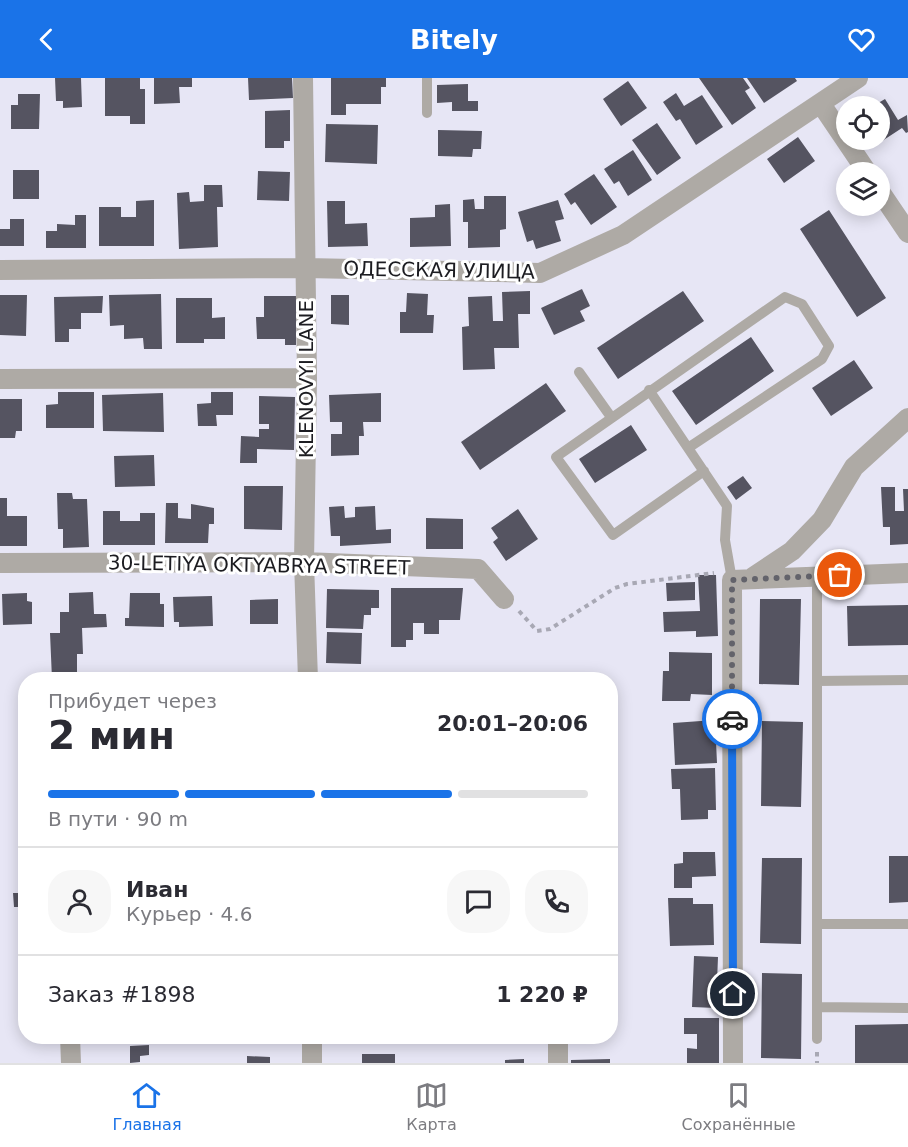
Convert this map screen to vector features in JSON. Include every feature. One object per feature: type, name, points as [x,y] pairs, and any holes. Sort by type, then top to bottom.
[{"type":"street","name":"KLENOVYI LANE","points":[[303,78],[307,378],[304,562],[308,672]]},
{"type":"street","name":"ОДЕССКАЯ УЛИЦА","points":[[0,270],[306,268],[540,273],[624,235],[858,78]]},
{"type":"street","points":[[821,104],[860,162]]},
{"type":"street","points":[[890,206],[908,233]]},
{"type":"street","points":[[0,380],[307,378]]},
{"type":"street","points":[[753,577],[792,551],[822,520],[854,467],[908,418]]},
{"type":"street","name":"30-LETIYA OKTYABRYA STREET","points":[[0,563],[304,562],[478,569],[504,599]]},
{"type":"street","points":[[733,1063],[732,580],[753,577],[908,573]]},
{"type":"street","points":[[70,1044],[70,1063]]},
{"type":"street","points":[[312,1044],[312,1063]]},
{"type":"street","points":[[558,1044],[558,1063]]},
{"type":"lane","points":[[427,78],[427,113]]},
{"type":"lane","points":[[688,448],[822,359],[829,346],[802,304],[785,297],[556,457],[613,535],[704,471]]},
{"type":"lane","points":[[579,372],[611,417]]},
{"type":"lane","points":[[649,390],[727,506],[725,540],[732,580]]},
{"type":"lane","points":[[817,575],[817,1039]]},
{"type":"lane","points":[[817,681],[908,680]]},
{"type":"lane","points":[[817,924],[908,924]]},
{"type":"lane","points":[[817,1007],[908,1008]]},
{"type":"path","points":[[504,599],[537,631],[550,629],[615,588],[627,584],[717,572],[732,580]]},
{"type":"building","points":[[55,78],[81,78],[82,107],[63,108],[63,101],[56,101]]},
{"type":"building","points":[[105,78],[140,78],[140,89],[145,89],[145,124],[130,124],[130,116],[105,116]]},
{"type":"building","points":[[154,78],[192,78],[192,87],[179,87],[180,103],[154,104]]},
{"type":"building","points":[[248,78],[292,78],[293,98],[249,100]]},
{"type":"building","points":[[331,78],[386,78],[386,87],[381,87],[381,104],[346,104],[346,115],[331,115]]},
{"type":"building","points":[[699,78],[743,78],[750,88],[745,91],[756,108],[732,125]]},
{"type":"building","points":[[747,78],[795,78],[797,81],[764,103]]},
{"type":"building","points":[[628,81],[647,108],[621,126],[603,99]]},
{"type":"building","points":[[468,84],[468,101],[478,101],[478,111],[452,111],[452,102],[437,103],[437,85]]},
{"type":"building","points":[[676,93],[684,106],[702,95],[723,127],[696,145],[680,119],[676,121],[663,102]]},
{"type":"building","points":[[18,94],[40,94],[39,129],[11,129],[11,105],[18,105]]},
{"type":"building","points":[[890,107],[898,120],[907,115],[908,132],[906,133],[902,128],[890,136]]},
{"type":"building","points":[[290,110],[290,141],[284,141],[284,148],[265,148],[265,111]]},
{"type":"building","points":[[657,123],[681,158],[657,175],[632,140]]},
{"type":"building","points":[[326,124],[378,125],[377,164],[325,162]]},
{"type":"building","points":[[438,130],[482,131],[481,149],[473,149],[472,157],[438,156]]},
{"type":"building","points":[[798,137],[815,161],[784,183],[767,159]]},
{"type":"building","points":[[633,150],[652,180],[628,196],[619,181],[614,184],[604,169]]},
{"type":"building","points":[[13,170],[39,170],[39,199],[13,199]]},
{"type":"building","points":[[258,171],[290,172],[289,201],[257,200]]},
{"type":"building","points":[[594,174],[617,207],[591,225],[575,202],[571,205],[564,194]]},
{"type":"building","points":[[204,185],[222,185],[223,207],[217,207],[218,247],[179,249],[177,193],[189,192],[190,202],[204,201]]},
{"type":"building","points":[[484,196],[506,196],[506,229],[500,230],[500,247],[468,248],[468,222],[463,222],[463,200],[474,199],[475,209],[484,209]]},
{"type":"building","points":[[154,200],[154,246],[99,246],[99,207],[121,207],[121,217],[136,217],[136,201]]},
{"type":"building","points":[[558,200],[564,219],[555,221],[561,241],[536,249],[533,240],[527,242],[518,212]]},
{"type":"building","points":[[327,201],[345,201],[345,224],[367,223],[368,246],[328,247]]},
{"type":"building","points":[[450,204],[451,246],[410,247],[410,218],[435,217],[435,205]]},
{"type":"building","points":[[829,210],[886,298],[857,317],[800,229]]},
{"type":"building","points":[[75,215],[86,215],[86,248],[46,248],[46,231],[57,231],[57,224],[75,225]]},
{"type":"building","points":[[10,219],[24,219],[24,246],[0,246],[0,229],[10,229]]},
{"type":"building","points":[[582,289],[590,306],[580,311],[585,321],[554,335],[541,308]]},
{"type":"building","points":[[530,291],[530,314],[518,314],[519,348],[494,348],[495,369],[463,370],[462,327],[469,326],[468,297],[492,296],[493,321],[503,321],[502,292]]},
{"type":"building","points":[[683,291],[704,321],[618,379],[597,348]]},
{"type":"building","points":[[407,293],[428,294],[427,315],[434,315],[433,333],[400,333],[400,312],[406,312]]},
{"type":"building","points":[[161,294],[162,349],[144,349],[143,338],[124,339],[124,325],[110,326],[109,295]]},
{"type":"building","points":[[0,295],[27,295],[26,336],[0,335]]},
{"type":"building","points":[[331,295],[349,295],[349,325],[331,324]]},
{"type":"building","points":[[103,296],[102,313],[81,313],[81,329],[69,329],[69,342],[55,342],[54,297]]},
{"type":"building","points":[[264,296],[296,296],[296,345],[285,345],[285,339],[257,339],[256,317],[264,317]]},
{"type":"building","points":[[176,298],[212,298],[212,318],[225,317],[225,339],[204,339],[204,343],[176,343]]},
{"type":"building","points":[[751,337],[774,371],[696,425],[672,391]]},
{"type":"building","points":[[854,360],[873,388],[831,416],[812,388]]},
{"type":"building","points":[[546,383],[566,411],[480,470],[461,442]]},
{"type":"building","points":[[58,392],[94,392],[94,428],[46,428],[46,405],[58,404]]},
{"type":"building","points":[[211,392],[233,392],[233,415],[216,415],[217,426],[198,426],[197,404],[211,403]]},
{"type":"building","points":[[163,393],[164,432],[103,431],[102,395]]},
{"type":"building","points":[[381,393],[381,422],[363,422],[364,436],[359,436],[359,455],[331,456],[331,434],[342,434],[342,422],[330,422],[329,395]]},
{"type":"building","points":[[259,396],[295,397],[294,450],[257,449],[257,463],[240,463],[241,436],[259,437],[259,429],[269,429],[269,424],[259,424]]},
{"type":"building","points":[[0,399],[22,399],[22,431],[16,431],[15,438],[0,438]]},
{"type":"building","points":[[631,425],[647,450],[595,483],[579,459]]},
{"type":"building","points":[[154,455],[155,486],[115,487],[114,456]]},
{"type":"building","points":[[743,476],[752,488],[736,500],[727,487]]},
{"type":"building","points":[[244,486],[283,486],[282,530],[244,529]]},
{"type":"building","points":[[881,487],[895,487],[895,511],[904,511],[903,489],[908,489],[908,544],[890,545],[890,527],[883,527]]},
{"type":"building","points":[[57,493],[72,493],[73,499],[87,499],[89,547],[63,548],[63,529],[58,529]]},
{"type":"building","points":[[0,498],[7,498],[7,516],[27,516],[27,546],[0,546]]},
{"type":"building","points":[[166,503],[178,503],[178,518],[191,519],[191,504],[214,508],[214,524],[209,524],[208,543],[165,543]]},
{"type":"building","points":[[344,506],[345,518],[355,517],[355,507],[375,506],[376,530],[391,529],[391,543],[340,546],[340,536],[331,536],[329,507]]},
{"type":"building","points":[[518,509],[538,539],[506,561],[493,542],[498,538],[491,528]]},
{"type":"building","points":[[103,511],[120,511],[120,521],[140,521],[140,513],[155,513],[155,545],[103,545]]},
{"type":"building","points":[[426,518],[463,519],[463,549],[426,549]]},
{"type":"building","points":[[698,575],[716,575],[718,636],[696,637],[696,631],[664,632],[663,612],[700,611]]},
{"type":"building","points":[[695,582],[695,600],[667,601],[666,583]]},
{"type":"building","points":[[391,588],[463,588],[460,620],[439,620],[439,634],[424,634],[424,623],[413,623],[413,640],[406,640],[406,647],[391,647]]},
{"type":"building","points":[[327,589],[379,590],[379,608],[371,608],[371,615],[364,615],[363,629],[326,628]]},
{"type":"building","points":[[93,592],[94,614],[106,614],[107,627],[82,628],[83,654],[77,654],[77,672],[52,672],[50,633],[60,633],[60,612],[69,612],[69,593]]},
{"type":"building","points":[[27,593],[27,601],[32,602],[32,624],[3,625],[2,594]]},
{"type":"building","points":[[130,593],[160,593],[160,604],[164,604],[164,627],[125,626],[125,618],[129,618]]},
{"type":"building","points":[[212,596],[213,626],[179,627],[179,622],[174,622],[173,597]]},
{"type":"building","points":[[278,599],[278,624],[250,624],[250,600]]},
{"type":"building","points":[[760,599],[801,599],[799,685],[759,684]]},
{"type":"building","points":[[908,605],[908,645],[848,646],[847,606]]},
{"type":"building","points":[[327,632],[362,633],[361,664],[326,663]]},
{"type":"building","points":[[669,652],[712,653],[712,695],[691,694],[690,701],[662,701],[663,671],[669,671]]},
{"type":"building","points":[[715,720],[717,763],[675,765],[673,723]]},
{"type":"building","points":[[762,721],[803,722],[801,807],[761,806]]},
{"type":"building","points":[[715,768],[716,810],[708,810],[708,819],[681,820],[680,789],[672,789],[671,769]]},
{"type":"building","points":[[683,852],[715,852],[716,876],[692,877],[692,888],[674,888],[674,864],[683,863]]},
{"type":"building","points":[[889,856],[908,856],[908,902],[889,903]]},
{"type":"building","points":[[762,858],[802,858],[801,944],[760,943]]},
{"type":"building","points":[[13,893],[18,893],[18,907],[14,907]]},
{"type":"building","points":[[668,898],[693,898],[693,904],[713,904],[714,945],[670,946]]},
{"type":"building","points":[[694,956],[718,957],[716,1008],[692,1007]]},
{"type":"building","points":[[762,973],[802,974],[801,1059],[761,1058]]},
{"type":"building","points":[[684,1018],[719,1018],[719,1063],[687,1063],[687,1048],[697,1049],[697,1034],[684,1034]]},
{"type":"building","points":[[908,1024],[908,1063],[855,1063],[855,1025]]},
{"type":"building","points":[[149,1045],[149,1055],[140,1056],[140,1062],[130,1063],[130,1046]]},
{"type":"building","points":[[362,1054],[395,1054],[395,1063],[362,1063]]},
{"type":"building","points":[[247,1056],[270,1057],[270,1063],[247,1063]]},
{"type":"building","points":[[524,1059],[524,1063],[505,1063],[505,1060]]},
{"type":"building","points":[[610,1059],[610,1063],[571,1063],[571,1060]]},
{"type":"way so far","points":[[732,719],[732,580],[753,577],[840,575]]},
{"type":"route","points":[[732,719],[733,994]]}]
